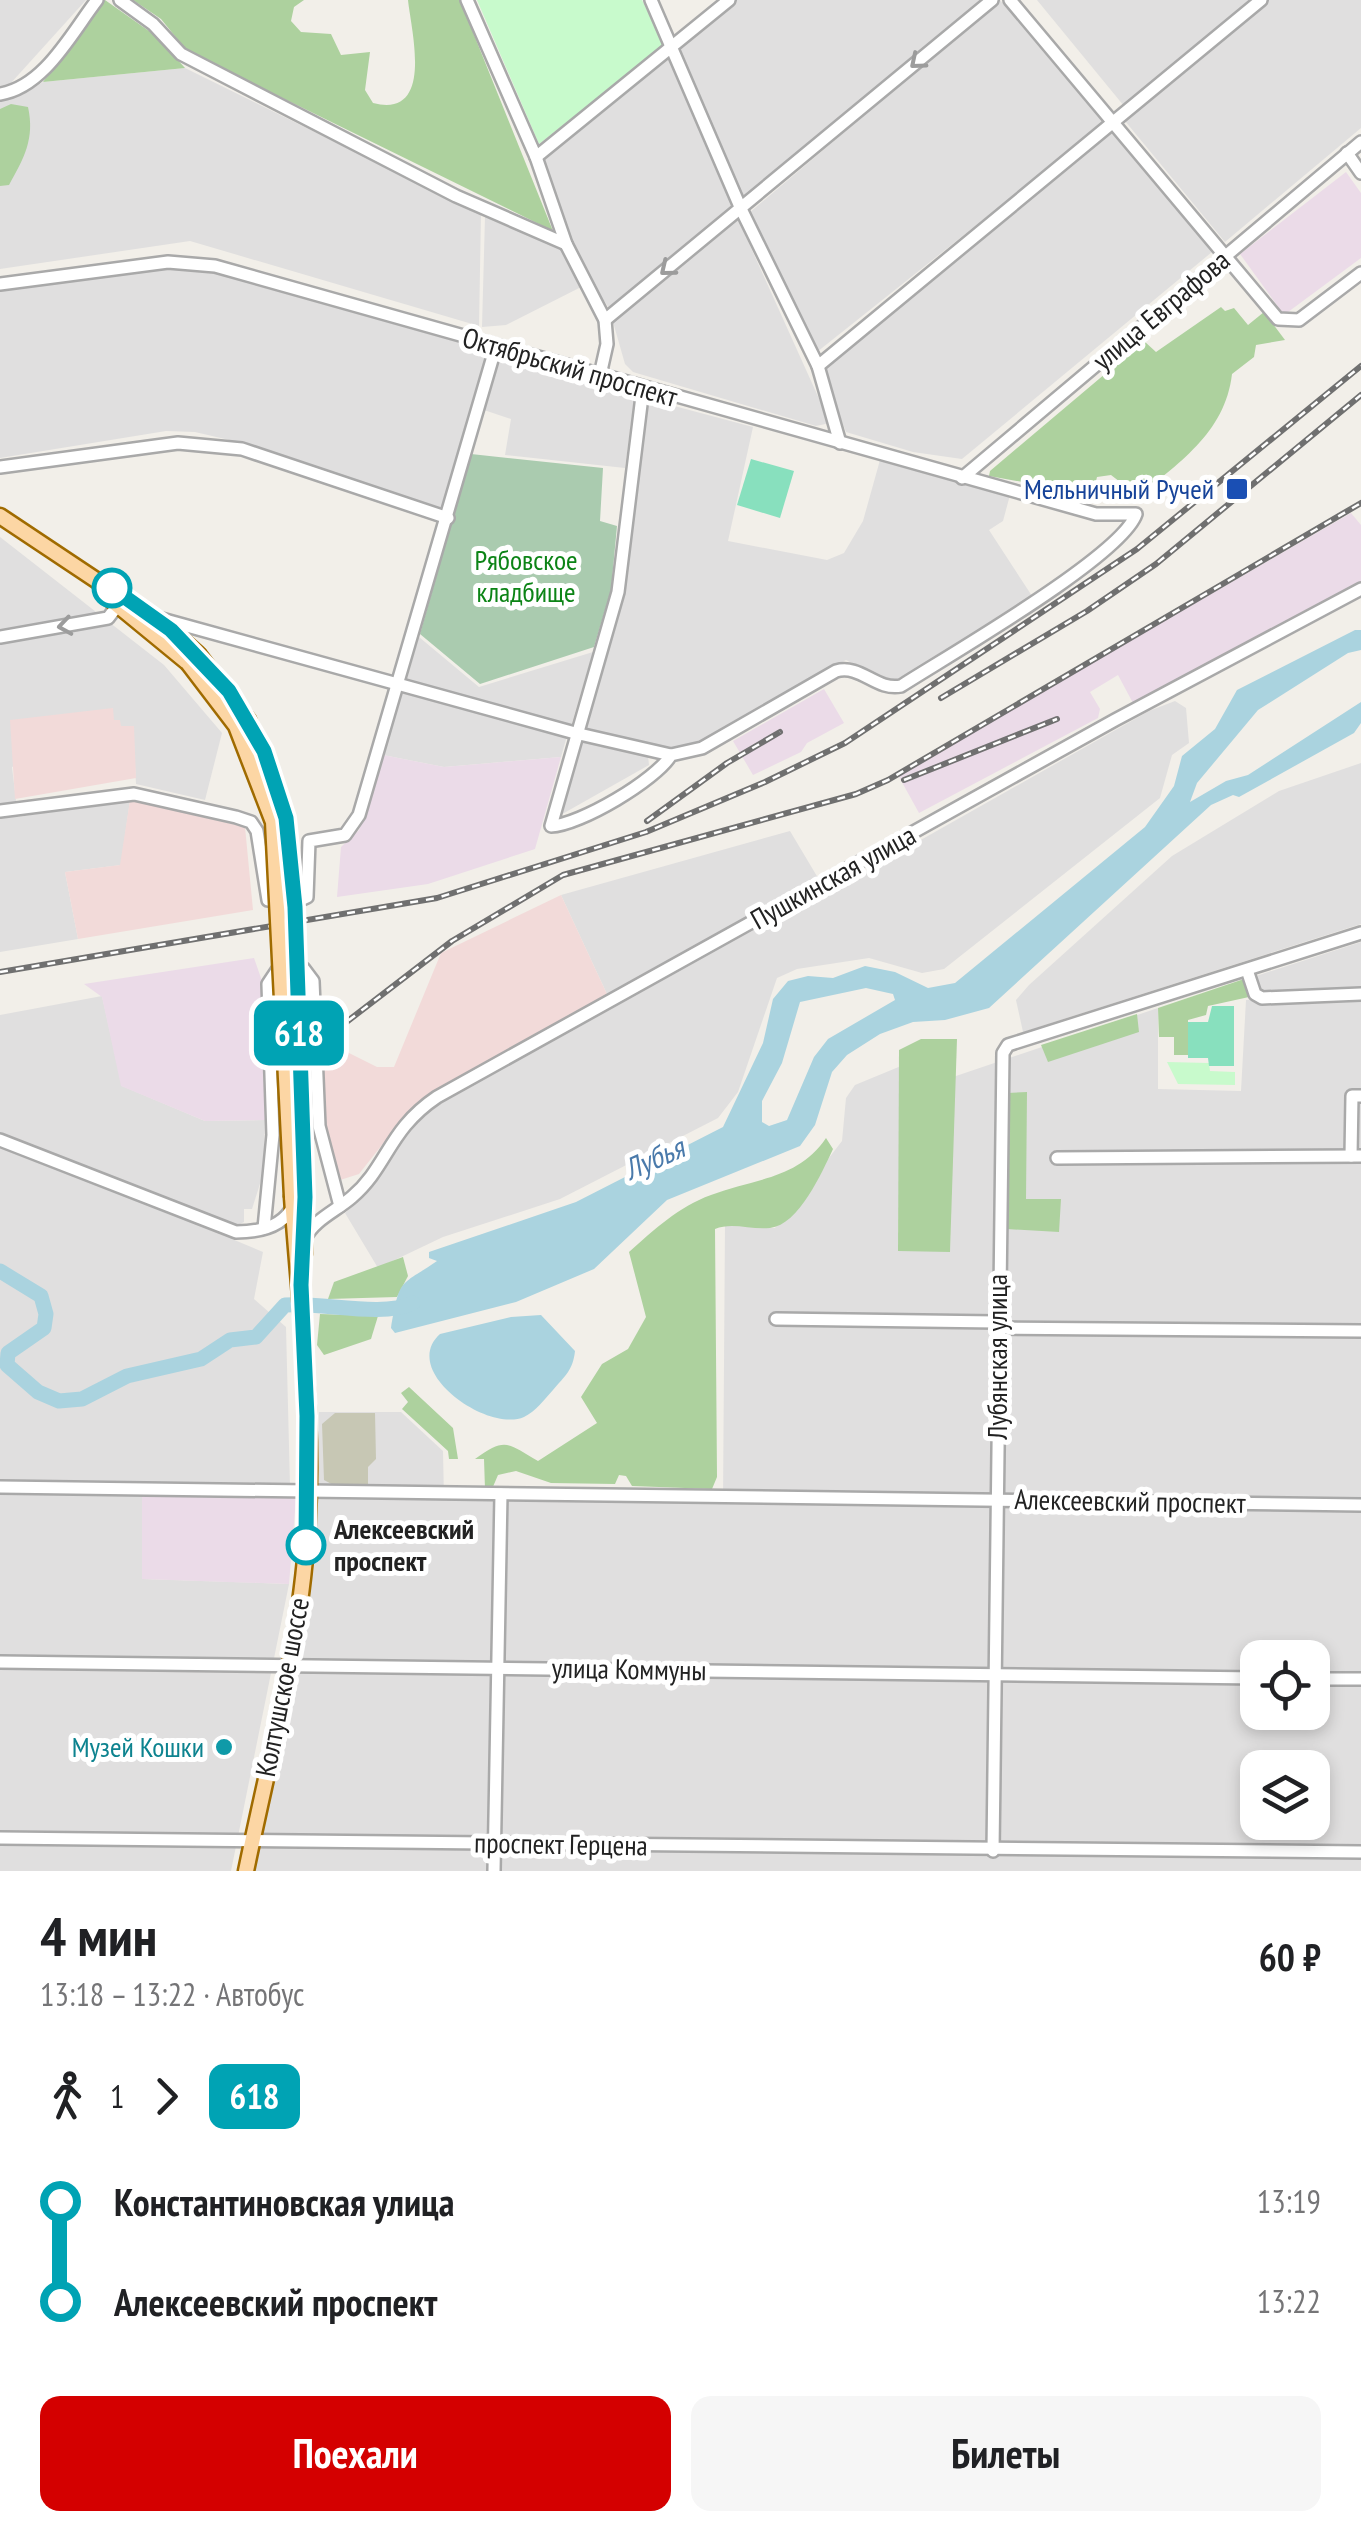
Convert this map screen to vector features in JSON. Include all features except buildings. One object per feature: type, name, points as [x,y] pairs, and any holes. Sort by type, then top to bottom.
[{"type":"main road","points":[[0,516],[150,616],[193,659],[236,726],[273,822],[300,1238]]},
{"type":"main road","points":[[62,558],[193,659]]},
{"type":"main road","name":"Колтушское шоссе","points":[[246,1871],[304,1564],[309,1493],[300,1238]]},
{"type":"street","points":[[0,94],[19,91],[48,64],[97,0]]},
{"type":"street","points":[[120,0],[153,24],[181,54],[456,196],[566,244]]},
{"type":"street","points":[[467,0],[536,157],[566,244],[605,320],[607,344],[600,376]]},
{"type":"street","points":[[651,0],[741,209],[818,366],[840,443]]},
{"type":"street","points":[[536,157],[729,0]]},
{"type":"street","points":[[605,320],[992,0]]},
{"type":"street","points":[[1010,0],[1278,319],[1299,320],[1361,273]]},
{"type":"street","points":[[818,366],[1261,0]]},
{"type":"street","name":"улица Евграфова","points":[[962,478],[1361,142]]},
{"type":"street","points":[[1347,153],[1361,173]]},
{"type":"street","name":"Октябрьский проспект","points":[[0,284],[143,264],[192,262],[1096,514],[1136,514],[1128,530],[1070,576],[901,686],[884,686],[844,668],[702,748],[670,755]]},
{"type":"street","points":[[0,811],[134,794],[241,818],[258,831],[265,896],[272,902],[306,897],[306,846],[314,838],[345,835],[354,826],[496,346]]},
{"type":"street","points":[[150,616],[575,733],[670,755],[663,768],[618,798],[551,826],[575,733],[618,592],[643,388]]},
{"type":"street","points":[[0,467],[178,443],[242,449],[448,518]]},
{"type":"street","name":"Пушкинская улица","points":[[300,1238],[361,1188],[399,1129],[437,1097],[1115,720],[1361,589]]},
{"type":"street","points":[[0,637],[108,618],[115,610],[111,599]]},
{"type":"street","points":[[193,659],[198,641],[208,632]]},
{"type":"street","points":[[1361,933],[1247,970],[1255,994],[1262,998],[1361,994]]},
{"type":"street","points":[[0,1140],[224,1229],[243,1232],[264,1228],[285,1220],[297,1200],[321,1213],[340,1206],[318,1126],[312,981],[304,970],[278,969],[268,984],[274,1136],[264,1228]]},
{"type":"street","name":"Лубянская улица","points":[[992,1851],[1001,1066],[1008,1045],[1247,970]]},
{"type":"street","points":[[1057,1158],[1356,1156],[1352,1096],[1361,1096]]},
{"type":"street","points":[[264,1228],[285,1229],[300,1238]]},
{"type":"street","points":[[776,1319],[1361,1331]]},
{"type":"street","name":"Алексеевский проспект","points":[[0,1486],[1361,1505]]},
{"type":"street","points":[[494,1871],[501,1494]]},
{"type":"street","name":"улица Коммуны","points":[[0,1662],[1240,1678]]},
{"type":"street","points":[[1330,1678],[1361,1679]]},
{"type":"street","name":"проспект Герцена","points":[[0,1838],[1361,1852]]},
{"type":"shaded area","points":[[0,0],[86,0],[10,84],[0,86]]},
{"type":"shaded area","points":[[737,0],[981,0],[733,208],[830,423],[816,426],[633,372],[625,364],[609,308],[591,282],[506,325],[482,327],[485,217],[565,251],[573,243],[542,158]]},
{"type":"shaded area","points":[[1000,0],[1107,121],[817,352],[749,213]]},
{"type":"shaded area","points":[[1037,0],[1250,0],[1124,106]]},
{"type":"shaded area","points":[[1266,0],[1361,0],[1361,128],[1225,242],[1125,121]]},
{"type":"shaded area","points":[[185,68],[481,214],[479,326],[190,241],[0,269],[0,99],[22,95],[43,82]]},
{"type":"shaded area","points":[[1114,131],[1212,252],[962,459],[913,452],[846,432],[822,368]]},
{"type":"shaded area","points":[[1346,172],[1361,193],[1361,258],[1284,315],[1240,254]]},
{"type":"shaded area","points":[[171,266],[207,270],[489,349],[446,514],[263,448],[195,432],[166,431],[0,458],[0,291]]},
{"type":"shaded area","points":[[498,350],[635,392],[625,468],[505,455],[511,419],[481,409]]},
{"type":"shaded area","points":[[648,399],[753,427],[728,541],[827,560],[844,553],[863,521],[880,460],[1010,495],[1003,521],[989,530],[1032,596],[901,683],[893,684],[846,660],[705,740],[680,748],[659,748],[584,729],[625,593]]},
{"type":"shaded area","points":[[1351,513],[1361,525],[1361,581],[1133,703],[1118,675],[1090,692],[1100,709],[1098,718],[919,813],[898,775]]},
{"type":"shaded area","points":[[0,537],[164,665],[222,733],[205,800],[136,784],[133,726],[120,726],[12,767],[18,817],[130,800],[121,865],[65,872],[78,939],[0,952]]},
{"type":"shaded area","points":[[419,637],[479,687],[593,652],[571,726],[406,682]]},
{"type":"shaded area","points":[[824,689],[844,723],[807,743],[801,752],[753,775],[733,741]]},
{"type":"shaded area","points":[[402,693],[567,736],[561,757],[444,767],[383,755]]},
{"type":"shaded area","points":[[1175,701],[1186,708],[1189,743],[1172,755],[1160,798],[944,969],[922,973],[869,958],[797,969],[777,978],[738,1092],[718,1118],[560,1199],[443,1237],[378,1268],[345,1213],[365,1195],[408,1125],[426,1109],[612,1005],[561,895],[790,831],[827,893],[1149,711]]},
{"type":"shaded area","points":[[113,708],[114,720],[120,720],[121,726],[134,726],[136,778],[15,799],[10,720]]},
{"type":"shaded area","points":[[581,740],[648,756],[649,765],[557,817]]},
{"type":"shaded area","points":[[383,755],[444,767],[561,757],[535,849],[428,884],[337,897],[341,847],[359,830]]},
{"type":"shaded area","points":[[1361,763],[1361,924],[1023,1032],[1016,1000],[1172,856],[1279,791]]},
{"type":"shaded area","points":[[130,800],[245,827],[253,910],[78,939],[65,872],[120,865]]},
{"type":"shaded area","points":[[561,895],[612,1005],[426,1109],[408,1125],[400,1122],[359,1174],[337,1181],[327,1143],[323,1072],[335,1046],[377,1067],[394,1067],[441,953]]},
{"type":"shaded area","points":[[1361,942],[1361,1871],[254,1871],[314,1569],[319,1412],[401,1412],[443,1451],[444,1499],[723,1503],[725,1225],[775,1228],[842,1141],[846,1098],[855,1085],[901,1066],[898,1251],[950,1251],[953,1077],[1158,1008],[1158,1089],[1241,1091],[1246,1000],[1264,999],[1256,976]]},
{"type":"shaded area","points":[[254,958],[261,978],[265,1120],[205,1121],[121,1086],[102,997],[84,984]]},
{"type":"shaded area","points":[[102,996],[122,1086],[205,1121],[265,1120],[264,1171],[252,1209],[244,1209],[244,1222],[236,1226],[232,1239],[263,1252],[254,1299],[286,1327],[290,1486],[144,1484],[143,1579],[289,1584],[231,1871],[0,1871],[0,1015]]},
{"type":"shaded area","points":[[335,1413],[375,1413],[376,1459],[368,1467],[368,1487],[339,1488],[324,1480],[322,1424]]},
{"type":"shaded area","points":[[142,1493],[296,1498],[289,1584],[142,1579]]},
{"type":"green space","points":[[105,0],[156,36],[185,68],[43,82]]},
{"type":"green space","points":[[133,0],[304,0],[294,7],[291,21],[301,32],[331,34],[341,55],[370,52],[365,90],[373,103],[392,104],[405,98],[415,69],[408,0],[460,0],[553,231],[187,51],[161,19]]},
{"type":"green space","points":[[477,0],[642,0],[664,46],[539,144]]},
{"type":"green space","points":[[11,104],[28,107],[29,139],[9,185],[0,186],[0,109]]},
{"type":"green space","points":[[1221,307],[1225,311],[1234,308],[1248,325],[1264,312],[1285,340],[1256,345],[1254,357],[1232,374],[1228,395],[1209,431],[1182,460],[1134,500],[1127,499],[1124,485],[1111,475],[1097,477],[1095,485],[1067,490],[989,476],[990,471],[1144,341],[1156,352]]},
{"type":"green space","name":"Рябовское кладбище","points":[[471,454],[603,468],[600,521],[617,526],[611,590],[594,647],[480,684],[420,634]]},
{"type":"green space","points":[[751,459],[794,471],[780,518],[737,505]]},
{"type":"green space","points":[[1244,979],[1249,997],[1208,1006],[1206,1015],[1188,1020],[1188,1055],[1174,1055],[1174,1037],[1159,1037],[1158,1008]]},
{"type":"green space","points":[[1212,1006],[1234,1006],[1234,1066],[1209,1066],[1208,1058],[1188,1058],[1188,1022],[1208,1022]]},
{"type":"green space","points":[[1137,1014],[1139,1032],[1048,1062],[1041,1045]]},
{"type":"green space","points":[[921,1039],[957,1039],[950,1252],[898,1251],[899,1050]]},
{"type":"green space","points":[[1167,1062],[1209,1063],[1210,1071],[1235,1072],[1235,1085],[1178,1084]]},
{"type":"green space","points":[[1027,1092],[1026,1199],[1061,1199],[1059,1232],[1007,1229],[1007,1093]]},
{"type":"green space","points":[[826,1138],[833,1149],[808,1196],[791,1218],[770,1228],[715,1229],[717,1477],[712,1489],[632,1486],[626,1476],[619,1475],[615,1484],[551,1483],[516,1471],[498,1475],[492,1489],[485,1489],[484,1459],[475,1459],[485,1452],[507,1445],[538,1461],[597,1423],[581,1397],[602,1364],[628,1349],[646,1317],[629,1252],[688,1206],[789,1170],[815,1152]]},
{"type":"green space","points":[[403,1257],[408,1276],[397,1297],[328,1299],[334,1282]]},
{"type":"green space","points":[[320,1314],[378,1316],[371,1339],[324,1355],[317,1345]]},
{"type":"green space","points":[[409,1387],[453,1428],[458,1459],[449,1459],[448,1451],[402,1409],[408,1402],[401,1393]]},
{"type":"water","points":[[1361,630],[1361,650],[1348,653],[1258,710],[1197,783],[1190,802],[1226,781],[1248,775],[1361,702],[1361,723],[1354,733],[1239,797],[1233,795],[1211,805],[989,1008],[945,1020],[913,1022],[880,1034],[847,1055],[832,1072],[815,1125],[800,1146],[667,1200],[594,1269],[516,1302],[395,1333],[391,1328],[403,1285],[437,1261],[429,1258],[429,1252],[576,1202],[723,1127],[763,1043],[773,999],[788,981],[808,976],[833,978],[865,966],[895,972],[928,988],[955,983],[1145,827],[1174,786],[1182,756],[1215,729],[1237,690]],"holes":[[[866,988],[893,994],[895,1000],[828,1039],[814,1057],[787,1120],[769,1126],[762,1122],[762,1101],[782,1063],[800,1002]]]},
{"type":"water","points":[[541,1315],[575,1351],[565,1377],[528,1415],[508,1420],[490,1416],[471,1408],[439,1381],[431,1365],[430,1349],[440,1334],[511,1317]]},
{"type":"waterway","name":"Лубья","points":[[0,1271],[41,1296],[46,1314],[44,1328],[8,1353],[7,1365],[38,1392],[59,1401],[82,1399],[127,1376],[201,1359],[230,1340],[256,1337],[285,1305],[385,1309],[413,1303]]},
{"type":"railway","points":[[0,972],[437,898],[646,832],[765,782],[845,743],[1137,549],[1361,366]]},
{"type":"railway","points":[[941,698],[1087,611],[1156,564],[1361,395]]},
{"type":"railway","points":[[336,1030],[452,941],[563,875],[856,794],[888,780],[1361,503]]},
{"type":"railway","points":[[904,780],[1057,719]]},
{"type":"railway","points":[[647,821],[727,763],[780,732]]},
{"type":"bus line","name":"618","points":[[112,588],[171,630],[198,654],[229,691],[264,751],[286,818],[295,907],[305,1197],[301,1285],[309,1493],[306,1545]]},
{"type":"place","name":"Мельничный Ручей","points":[[1237,489]]},
{"type":"place","name":"Алексеевский проспект","points":[[306,1545]]},
{"type":"place","name":"Музей Кошки","points":[[224,1747]]}]
